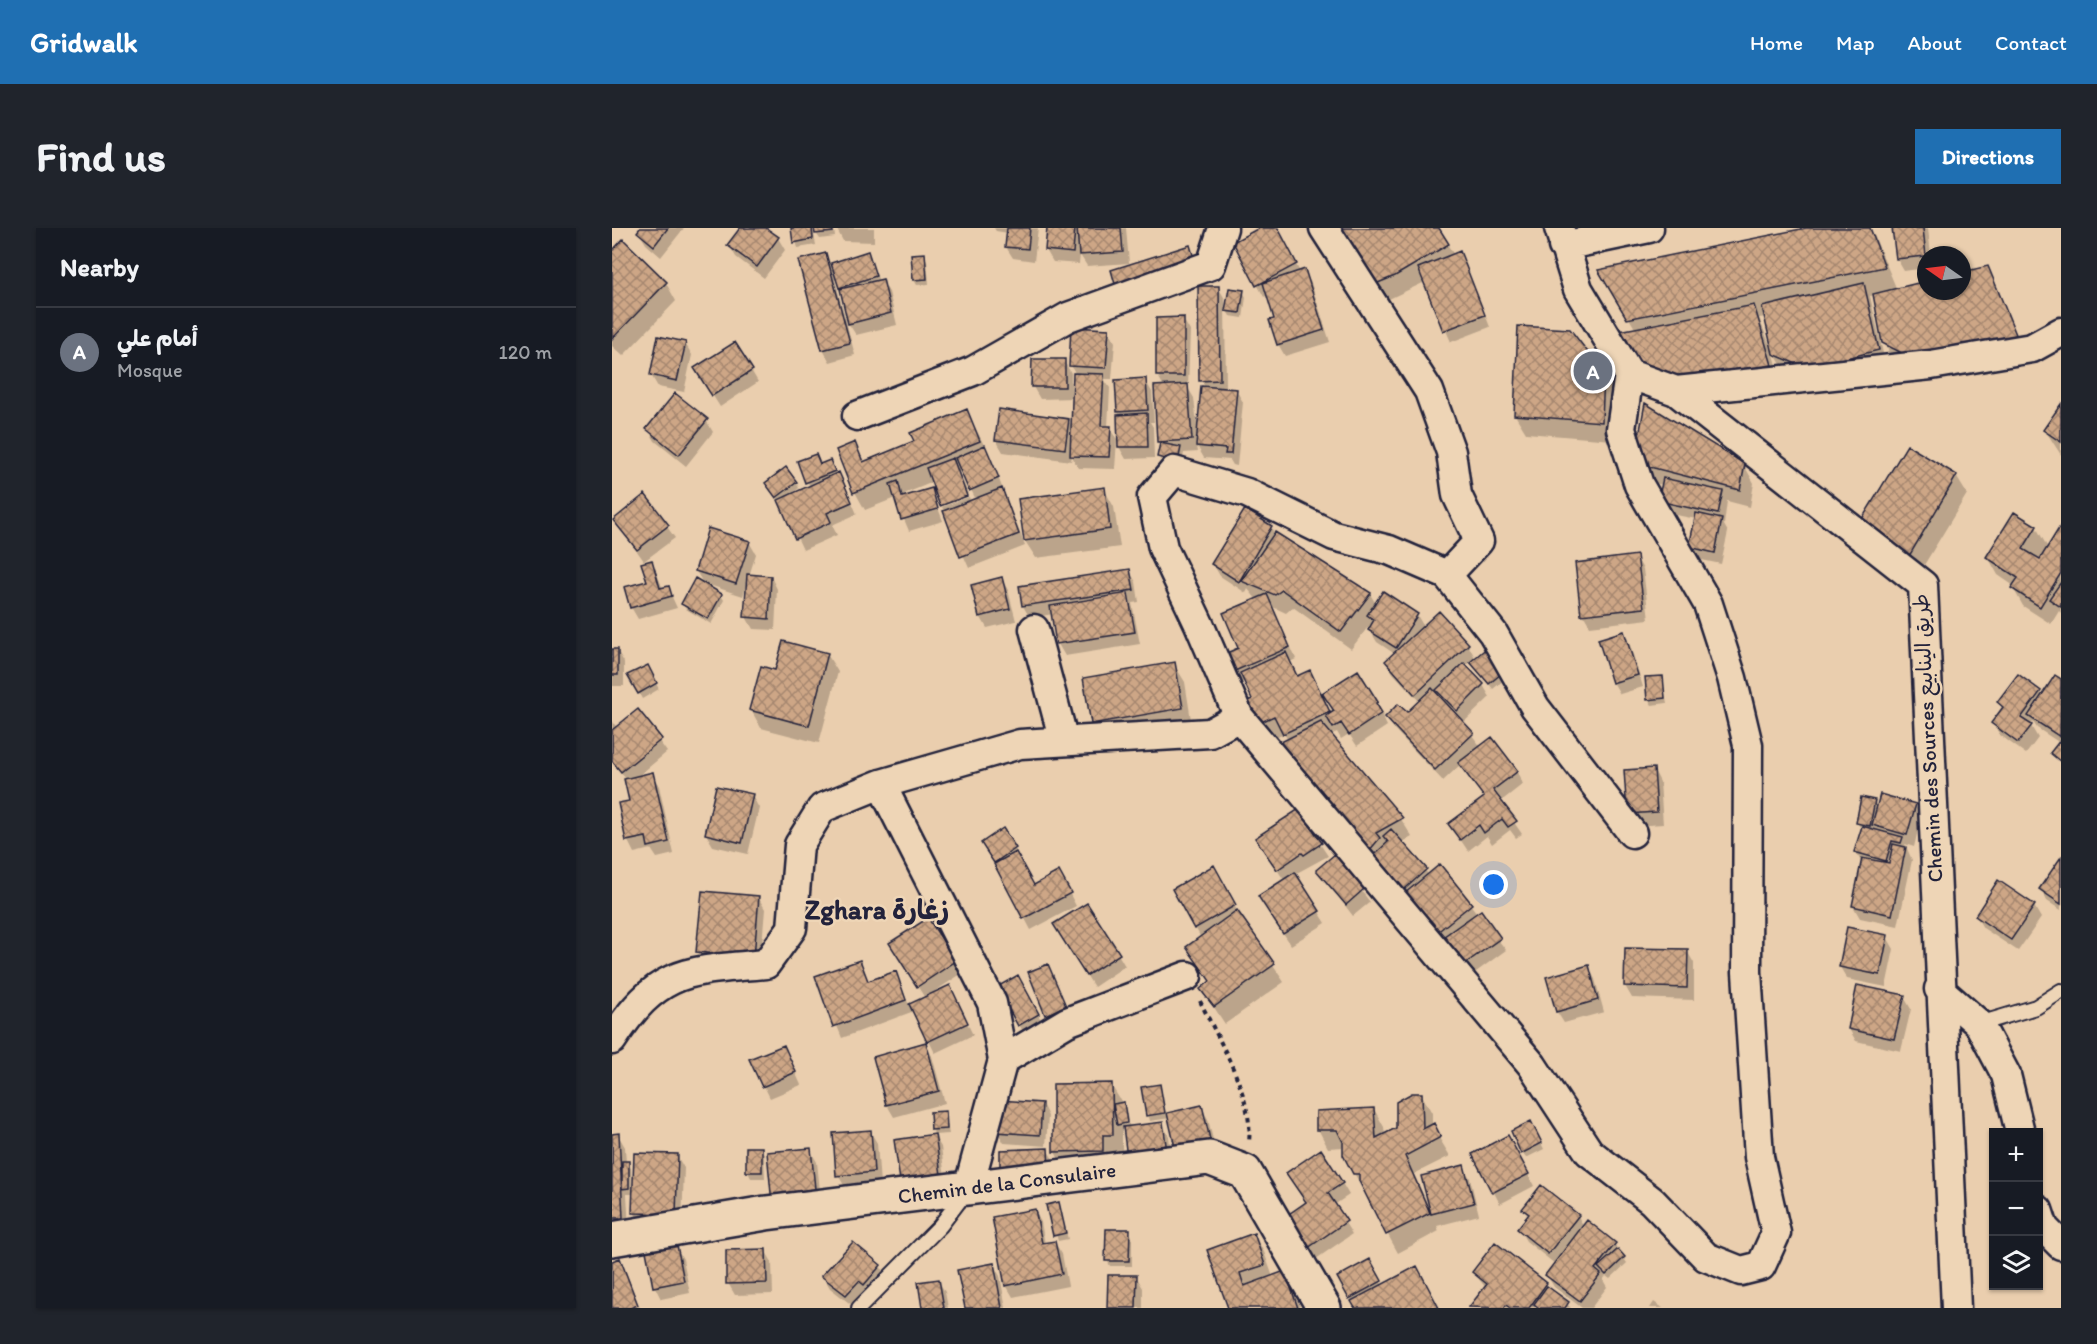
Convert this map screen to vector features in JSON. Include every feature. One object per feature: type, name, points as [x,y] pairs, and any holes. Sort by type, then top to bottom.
[{"type":"street","points":[[857,416],[974,371],[1068,317],[1211,265],[1223,228]]},
{"type":"street","points":[[1324,228],[1429,391],[1451,452],[1457,495],[1479,541],[1447,575]]},
{"type":"street","points":[[1632,832],[1542,717],[1493,633],[1447,575],[1389,550],[1334,536],[1247,493],[1174,471],[1152,497],[1163,549],[1199,624],[1239,717],[1532,1065],[1590,1152],[1652,1201],[1706,1257],[1741,1271],[1761,1266],[1776,1233],[1759,1157],[1747,972],[1748,745],[1732,678],[1708,604],[1638,485],[1621,429],[1629,374],[1578,289],[1561,237],[1649,228]]},
{"type":"street","points":[[1676,391],[1931,365],[2032,348],[2061,332]]},
{"type":"street","name":"Chemin des Sources طريق الينابيع","points":[[1629,374],[1676,391],[1923,585],[1939,989],[1956,1308]]},
{"type":"street","points":[[1034,629],[1064,741]]},
{"type":"street","points":[[612,1040],[627,1017],[660,984],[693,970],[766,964],[792,928],[799,845],[822,808],[881,784],[1020,744],[1210,734],[1239,717]]},
{"type":"street","points":[[881,784],[992,1003],[1003,1060],[968,1188]]},
{"type":"street","points":[[1003,1060],[1067,1022],[1187,976]]},
{"type":"street","points":[[1939,989],[1979,1023],[2006,1075],[2019,1128]]},
{"type":"street","name":"Chemin de la Consulaire","points":[[612,1239],[766,1213],[1209,1158],[1245,1172]]},
{"type":"street","points":[[1245,1172],[1324,1308]]},
{"type":"street","points":[[2043,1225],[2061,1245]]},
{"type":"lane","points":[[1979,1023],[2036,1006],[2061,991]]},
{"type":"lane","points":[[859,1308],[940,1226],[968,1188]]},
{"type":"path","points":[[1187,976],[1234,1072],[1250,1127],[1245,1172]]},
{"type":"building","points":[[640,228],[668,228],[654,246],[637,232]]},
{"type":"building","points":[[740,228],[766,228],[779,237],[757,267],[727,245]]},
{"type":"building","points":[[791,228],[812,228],[813,239],[793,243]]},
{"type":"building","points":[[814,228],[832,228],[833,232],[815,234]]},
{"type":"building","points":[[1007,228],[1030,228],[1028,249],[1005,247]]},
{"type":"building","points":[[1047,228],[1075,228],[1073,253],[1045,250]]},
{"type":"building","points":[[1077,228],[1121,228],[1123,252],[1079,255]]},
{"type":"building","points":[[1259,228],[1278,228],[1297,264],[1256,286],[1233,242]]},
{"type":"building","points":[[1335,228],[1439,228],[1449,244],[1395,276],[1363,289]]},
{"type":"building","points":[[1806,228],[1870,228],[1885,267],[1627,319],[1598,270]]},
{"type":"building","points":[[1892,228],[1923,228],[1925,246],[1917,246],[1917,257],[1896,259]]},
{"type":"building","points":[[623,239],[667,282],[612,339],[612,251]]},
{"type":"building","points":[[1190,245],[1196,265],[1117,291],[1111,270]]},
{"type":"building","points":[[868,251],[876,276],[839,288],[831,263]]},
{"type":"building","points":[[1460,251],[1485,315],[1443,331],[1418,268]]},
{"type":"building","points":[[826,253],[850,343],[822,350],[798,260]]},
{"type":"building","points":[[925,253],[927,279],[913,280],[911,254]]},
{"type":"building","points":[[1988,266],[2017,337],[1904,354],[1882,343],[1873,294],[1917,283],[1917,300],[1971,300],[1971,270]]},
{"type":"building","points":[[1305,269],[1324,330],[1277,345],[1269,320],[1274,319],[1263,283]]},
{"type":"building","points":[[883,279],[891,313],[848,324],[840,289]]},
{"type":"building","points":[[1864,283],[1879,350],[1806,368],[1773,354],[1762,307]]},
{"type":"building","points":[[1198,286],[1219,286],[1220,380],[1199,381]]},
{"type":"building","points":[[1229,288],[1244,290],[1240,313],[1225,311]]},
{"type":"building","points":[[1754,305],[1772,365],[1701,382],[1652,380],[1614,332]]},
{"type":"building","points":[[1184,317],[1184,376],[1156,376],[1156,318]]},
{"type":"building","points":[[1518,326],[1570,329],[1604,373],[1602,422],[1514,415]]},
{"type":"building","points":[[1071,327],[1109,329],[1106,368],[1069,366]]},
{"type":"building","points":[[658,336],[686,342],[677,381],[650,375]]},
{"type":"building","points":[[735,342],[753,370],[712,396],[694,368]]},
{"type":"building","points":[[1032,359],[1065,359],[1065,387],[1031,387]]},
{"type":"building","points":[[1073,373],[1104,374],[1101,426],[1111,426],[1109,457],[1070,456]]},
{"type":"building","points":[[1146,378],[1148,410],[1117,412],[1115,380]]},
{"type":"building","points":[[1188,384],[1192,440],[1157,442],[1154,386]]},
{"type":"building","points":[[1201,386],[1237,389],[1231,454],[1225,454],[1226,449],[1196,446]]},
{"type":"building","points":[[675,393],[708,419],[679,455],[646,429]]},
{"type":"building","points":[[1645,403],[1745,464],[1740,490],[1634,463]]},
{"type":"building","points":[[2061,404],[2061,442],[2043,430]]},
{"type":"building","points":[[967,409],[980,441],[853,493],[836,450],[855,442],[863,462],[914,441],[910,433]]},
{"type":"building","points":[[999,409],[1069,419],[1065,449],[995,440]]},
{"type":"building","points":[[1147,413],[1148,447],[1118,447],[1117,415]]},
{"type":"building","points":[[1160,443],[1181,447],[1178,462],[1157,457]]},
{"type":"building","points":[[985,445],[999,478],[969,491],[955,458]]},
{"type":"building","points":[[1907,445],[1957,475],[1905,563],[1854,532]]},
{"type":"building","points":[[816,454],[820,464],[830,460],[835,471],[805,483],[797,461]]},
{"type":"building","points":[[953,458],[967,496],[940,506],[926,468]]},
{"type":"building","points":[[786,467],[797,482],[776,498],[765,483]]},
{"type":"building","points":[[839,472],[852,502],[827,513],[831,522],[795,539],[778,500]]},
{"type":"building","points":[[1663,478],[1723,491],[1718,514],[1658,501]]},
{"type":"building","points":[[898,481],[902,497],[932,488],[938,509],[901,520],[890,484]]},
{"type":"building","points":[[1105,487],[1110,529],[1024,541],[1018,499]]},
{"type":"building","points":[[1002,488],[1019,534],[960,557],[943,511]]},
{"type":"building","points":[[645,494],[669,525],[637,550],[613,520]]},
{"type":"building","points":[[1245,509],[1272,526],[1239,582],[1211,564]]},
{"type":"building","points":[[2014,512],[2037,526],[2023,549],[2040,559],[2061,525],[2061,573],[2040,607],[2011,588],[2018,578],[1986,557]]},
{"type":"building","points":[[1696,513],[1722,519],[1715,553],[1689,547]]},
{"type":"building","points":[[708,528],[750,541],[736,584],[695,571]]},
{"type":"building","points":[[1275,532],[1371,593],[1341,632],[1282,590],[1275,595],[1241,581]]},
{"type":"building","points":[[1637,555],[1644,608],[1581,615],[1575,563]]},
{"type":"building","points":[[652,560],[660,588],[669,586],[672,596],[630,608],[624,587],[647,581],[641,563]]},
{"type":"building","points":[[1130,569],[1134,590],[1022,606],[1019,586]]},
{"type":"building","points":[[747,574],[771,576],[769,619],[744,617]]},
{"type":"building","points":[[1002,577],[1010,609],[979,617],[971,585]]},
{"type":"building","points":[[695,578],[722,594],[708,619],[681,604]]},
{"type":"building","points":[[2061,582],[2061,607],[2049,599]]},
{"type":"building","points":[[1383,591],[1418,614],[1396,648],[1368,630],[1374,620],[1367,615]]},
{"type":"building","points":[[1128,593],[1135,632],[1056,644],[1050,606]]},
{"type":"building","points":[[1267,594],[1290,647],[1228,674],[1220,656],[1238,648],[1223,613]]},
{"type":"building","points":[[1439,611],[1469,644],[1415,695],[1385,661]]},
{"type":"building","points":[[1624,631],[1638,675],[1612,683],[1598,639]]},
{"type":"building","points":[[783,641],[828,653],[809,726],[749,710],[761,666],[775,670]]},
{"type":"building","points":[[1489,646],[1508,668],[1489,684],[1470,662]]},
{"type":"building","points":[[612,649],[618,649],[618,675],[612,675]]},
{"type":"building","points":[[1286,652],[1297,676],[1310,670],[1330,712],[1283,734],[1274,716],[1255,725],[1245,702],[1252,699],[1240,673]]},
{"type":"building","points":[[1175,662],[1183,708],[1091,724],[1083,678]]},
{"type":"building","points":[[1464,663],[1484,684],[1457,711],[1436,690]]},
{"type":"building","points":[[648,665],[657,683],[638,694],[627,675]]},
{"type":"building","points":[[1358,670],[1378,702],[1376,703],[1382,713],[1349,735],[1341,723],[1333,728],[1326,716],[1334,711],[1322,693]]},
{"type":"building","points":[[2018,674],[2041,691],[2021,718],[2032,725],[2018,743],[1991,723],[2003,707],[1997,702]]},
{"type":"building","points":[[2055,675],[2061,679],[2060,737],[2028,716]]},
{"type":"building","points":[[1663,676],[1665,698],[1647,700],[1645,677]]},
{"type":"building","points":[[1432,688],[1474,733],[1435,770],[1385,717],[1398,704],[1407,712]]},
{"type":"building","points":[[638,709],[662,739],[621,772],[612,761],[612,730]]},
{"type":"building","points":[[1321,722],[1403,818],[1376,833],[1380,838],[1368,852],[1275,745]]},
{"type":"building","points":[[1492,737],[1518,771],[1493,790],[1517,821],[1508,827],[1502,819],[1484,833],[1479,825],[1460,840],[1448,824],[1484,797],[1458,763]]},
{"type":"building","points":[[2061,739],[2061,762],[2050,753]]},
{"type":"building","points":[[1654,768],[1657,812],[1627,814],[1624,770]]},
{"type":"building","points":[[653,772],[669,842],[648,847],[646,837],[626,841],[618,803],[629,801],[624,779]]},
{"type":"building","points":[[716,786],[753,794],[742,843],[705,834]]},
{"type":"building","points":[[1880,794],[1916,804],[1907,835],[1872,825]]},
{"type":"building","points":[[1861,797],[1875,800],[1870,826],[1856,823]]},
{"type":"building","points":[[1299,809],[1322,843],[1277,870],[1255,838]]},
{"type":"building","points":[[1862,826],[1903,837],[1901,843],[1892,841],[1886,861],[1854,852]]},
{"type":"building","points":[[1003,828],[1016,848],[994,863],[981,843]]},
{"type":"building","points":[[1391,829],[1427,869],[1397,896],[1366,862],[1388,842],[1383,836]]},
{"type":"building","points":[[1893,844],[1906,847],[1892,915],[1852,906],[1862,858],[1889,863]]},
{"type":"building","points":[[1016,852],[1034,885],[1059,871],[1071,893],[1023,919],[994,864]]},
{"type":"building","points":[[1335,854],[1364,889],[1346,905],[1316,870]]},
{"type":"building","points":[[2061,857],[2061,904],[2039,889]]},
{"type":"building","points":[[1440,864],[1472,904],[1430,938],[1398,899]]},
{"type":"building","points":[[1214,865],[1236,905],[1194,929],[1172,889]]},
{"type":"building","points":[[1295,872],[1320,911],[1283,934],[1258,896]]},
{"type":"building","points":[[1998,880],[2035,905],[2011,940],[1975,916]]},
{"type":"building","points":[[702,891],[759,896],[754,957],[696,952]]},
{"type":"building","points":[[1087,903],[1120,954],[1086,976],[1053,924]]},
{"type":"building","points":[[1237,910],[1275,964],[1214,1007],[1200,989],[1210,981],[1186,947]]},
{"type":"building","points":[[1481,910],[1501,938],[1453,972],[1433,944]]},
{"type":"building","points":[[928,918],[956,961],[917,987],[889,943]]},
{"type":"building","points":[[1847,927],[1888,935],[1880,975],[1839,967]]},
{"type":"building","points":[[1625,948],[1688,949],[1687,988],[1624,986]]},
{"type":"building","points":[[860,960],[868,981],[896,971],[906,1000],[833,1027],[815,976]]},
{"type":"building","points":[[1048,964],[1066,1006],[1045,1015],[1028,972]]},
{"type":"building","points":[[1589,965],[1598,1000],[1556,1012],[1546,977]]},
{"type":"building","points":[[1018,975],[1039,1014],[1018,1026],[997,987]]},
{"type":"building","points":[[950,985],[968,1023],[927,1042],[909,1004]]},
{"type":"building","points":[[1857,985],[1905,995],[1894,1039],[1848,1029]]},
{"type":"building","points":[[926,1042],[939,1091],[886,1105],[873,1057]]},
{"type":"building","points":[[784,1045],[796,1072],[762,1087],[749,1059]]},
{"type":"building","points":[[1112,1083],[1113,1135],[1103,1135],[1103,1151],[1053,1152],[1053,1084]]},
{"type":"building","points":[[1160,1084],[1165,1113],[1146,1116],[1141,1087]]},
{"type":"building","points":[[1412,1093],[1422,1093],[1423,1129],[1434,1123],[1441,1137],[1405,1156],[1430,1213],[1386,1235],[1359,1181],[1359,1174],[1353,1174],[1343,1155],[1343,1142],[1337,1130],[1316,1130],[1316,1111],[1374,1108],[1376,1138],[1396,1128],[1396,1102]]},
{"type":"building","points":[[998,1100],[1042,1103],[1040,1135],[996,1132]]},
{"type":"building","points":[[1124,1102],[1127,1123],[1117,1125],[1113,1104]]},
{"type":"building","points":[[1202,1105],[1212,1148],[1177,1156],[1167,1113]]},
{"type":"building","points":[[946,1111],[947,1129],[931,1130],[930,1112]]},
{"type":"building","points":[[1531,1121],[1542,1143],[1521,1154],[1511,1131]]},
{"type":"building","points":[[1163,1122],[1167,1152],[1127,1157],[1123,1127]]},
{"type":"building","points":[[871,1130],[874,1172],[836,1176],[833,1133]]},
{"type":"building","points":[[619,1133],[623,1218],[612,1218],[612,1134]]},
{"type":"building","points":[[935,1134],[943,1188],[902,1194],[894,1140]]},
{"type":"building","points":[[1508,1135],[1529,1174],[1492,1193],[1472,1154]]},
{"type":"building","points":[[746,1147],[762,1147],[762,1172],[746,1172]]},
{"type":"building","points":[[811,1148],[817,1209],[773,1214],[767,1152]]},
{"type":"building","points":[[1048,1148],[1049,1172],[1000,1187],[1000,1150]]},
{"type":"building","points":[[1321,1149],[1343,1183],[1328,1193],[1347,1221],[1308,1248],[1286,1216],[1306,1202],[1286,1173]]},
{"type":"building","points":[[634,1153],[678,1154],[676,1214],[632,1213]]},
{"type":"building","points":[[622,1161],[629,1161],[629,1188],[622,1189]]},
{"type":"building","points":[[1464,1165],[1474,1203],[1431,1214],[1421,1176]]},
{"type":"building","points":[[1541,1185],[1579,1215],[1548,1254],[1517,1229],[1529,1214],[1522,1209]]},
{"type":"building","points":[[1059,1202],[1066,1233],[1053,1236],[1046,1205]]},
{"type":"building","points":[[1035,1209],[1042,1243],[1055,1241],[1062,1274],[1005,1286],[992,1217]]},
{"type":"building","points":[[1587,1220],[1616,1243],[1595,1269],[1601,1274],[1580,1301],[1545,1275]]},
{"type":"building","points":[[1106,1229],[1130,1229],[1129,1261],[1105,1261]]},
{"type":"building","points":[[1254,1233],[1265,1265],[1240,1273],[1244,1286],[1285,1271],[1298,1308],[1228,1308],[1207,1250]]},
{"type":"building","points":[[853,1242],[881,1265],[864,1285],[859,1281],[846,1295],[821,1276]]},
{"type":"building","points":[[1495,1242],[1547,1283],[1529,1308],[1510,1308],[1506,1305],[1504,1308],[1469,1307],[1487,1284],[1472,1272]]},
{"type":"building","points":[[677,1245],[684,1281],[653,1287],[646,1251]]},
{"type":"building","points":[[766,1249],[767,1283],[726,1284],[726,1250]]},
{"type":"building","points":[[1618,1249],[1625,1257],[1606,1275],[1598,1267]]},
{"type":"building","points":[[620,1258],[638,1305],[630,1308],[612,1308],[612,1261]]},
{"type":"building","points":[[1370,1259],[1382,1281],[1349,1299],[1337,1277]]},
{"type":"building","points":[[994,1263],[1002,1308],[965,1308],[957,1270]]},
{"type":"building","points":[[1417,1266],[1439,1308],[1355,1308],[1351,1301]]},
{"type":"building","points":[[1108,1275],[1137,1275],[1136,1308],[1107,1308]]},
{"type":"building","points":[[939,1279],[944,1308],[922,1308],[918,1282]]},
{"type":"building","points":[[1547,1286],[1569,1302],[1565,1308],[1539,1308],[1534,1304]]},
{"type":"place","name":"أمام علي","points":[[1593,371]]},
{"type":"district","name":"Zghara زغارة","points":[[877,910]]}]
